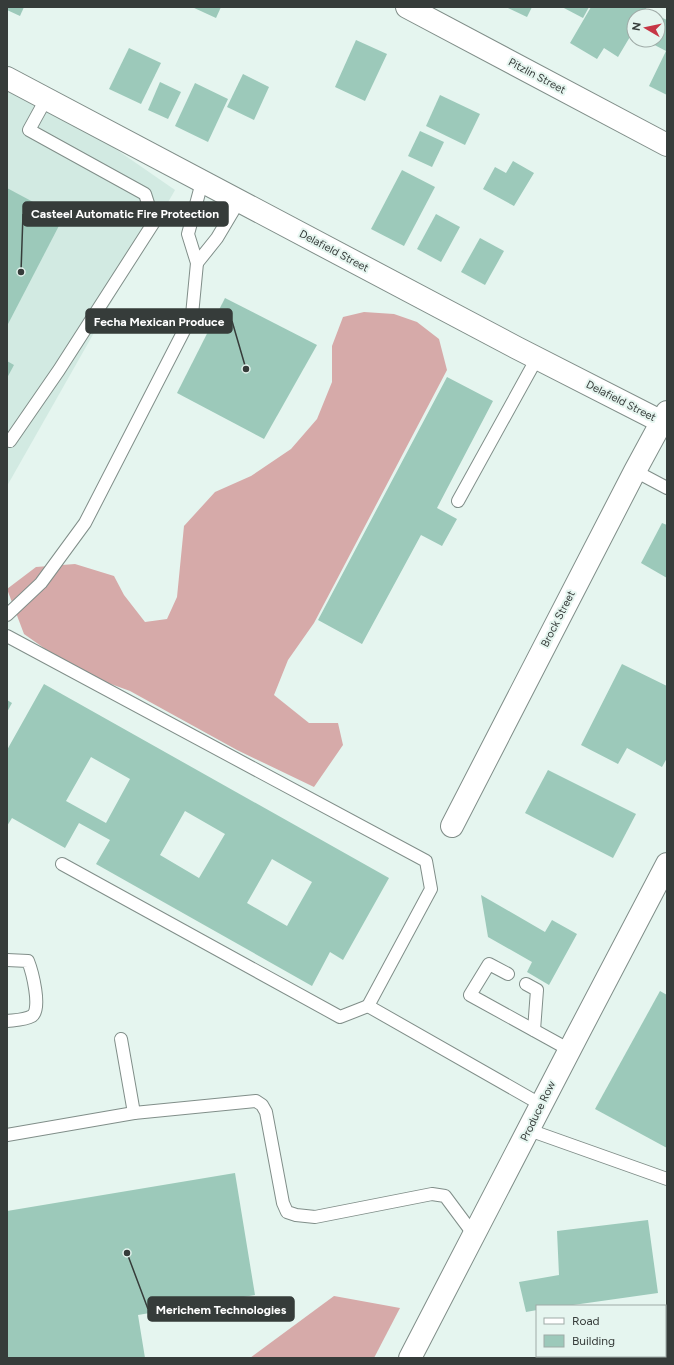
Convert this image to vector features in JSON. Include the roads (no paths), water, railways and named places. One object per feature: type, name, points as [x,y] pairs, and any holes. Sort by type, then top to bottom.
[{"type":"street","name":"Pitzlin Street","points":[[407,7],[667,145]]},
{"type":"street","name":"Delafield Street","points":[[7,78],[537,358],[664,417]]},
{"type":"street","name":"Brock Street","points":[[452,826],[635,470],[664,417]]},
{"type":"street","name":"Produce Row","points":[[410,1358],[529,1130],[540,1104],[568,1049],[667,864]]},
{"type":"lane","points":[[7,440],[10,441],[59,370],[154,222],[145,194],[29,130],[46,99]]},
{"type":"lane","points":[[7,615],[41,583],[85,522],[192,315],[197,263],[188,234],[202,182]]},
{"type":"lane","points":[[197,263],[217,238],[239,201]]},
{"type":"lane","points":[[458,501],[537,358]]},
{"type":"lane","points":[[635,470],[667,488]]},
{"type":"lane","points":[[7,636],[426,861],[431,889],[368,1006],[340,1017],[62,864]]},
{"type":"lane","points":[[7,960],[28,961],[36,999],[36,1011],[32,1016],[7,1021]]},
{"type":"lane","points":[[508,974],[489,964],[470,995],[568,1049]]},
{"type":"lane","points":[[526,984],[537,990],[534,1030]]},
{"type":"lane","points":[[368,1006],[540,1104]]},
{"type":"lane","points":[[121,1039],[134,1112]]},
{"type":"lane","points":[[7,1135],[134,1112],[256,1101],[262,1105],[266,1112],[283,1203],[288,1212],[296,1215],[315,1216],[432,1194],[445,1196],[474,1235]]},
{"type":"lane","points":[[529,1130],[667,1180]]},
{"type":"place","name":"Casteel Automatic Fire Protection","points":[[21,272]]},
{"type":"place","name":"Fecha Mexican Produce","points":[[246,369]]},
{"type":"place","name":"Merichem Technologies","points":[[127,1253]]}]
